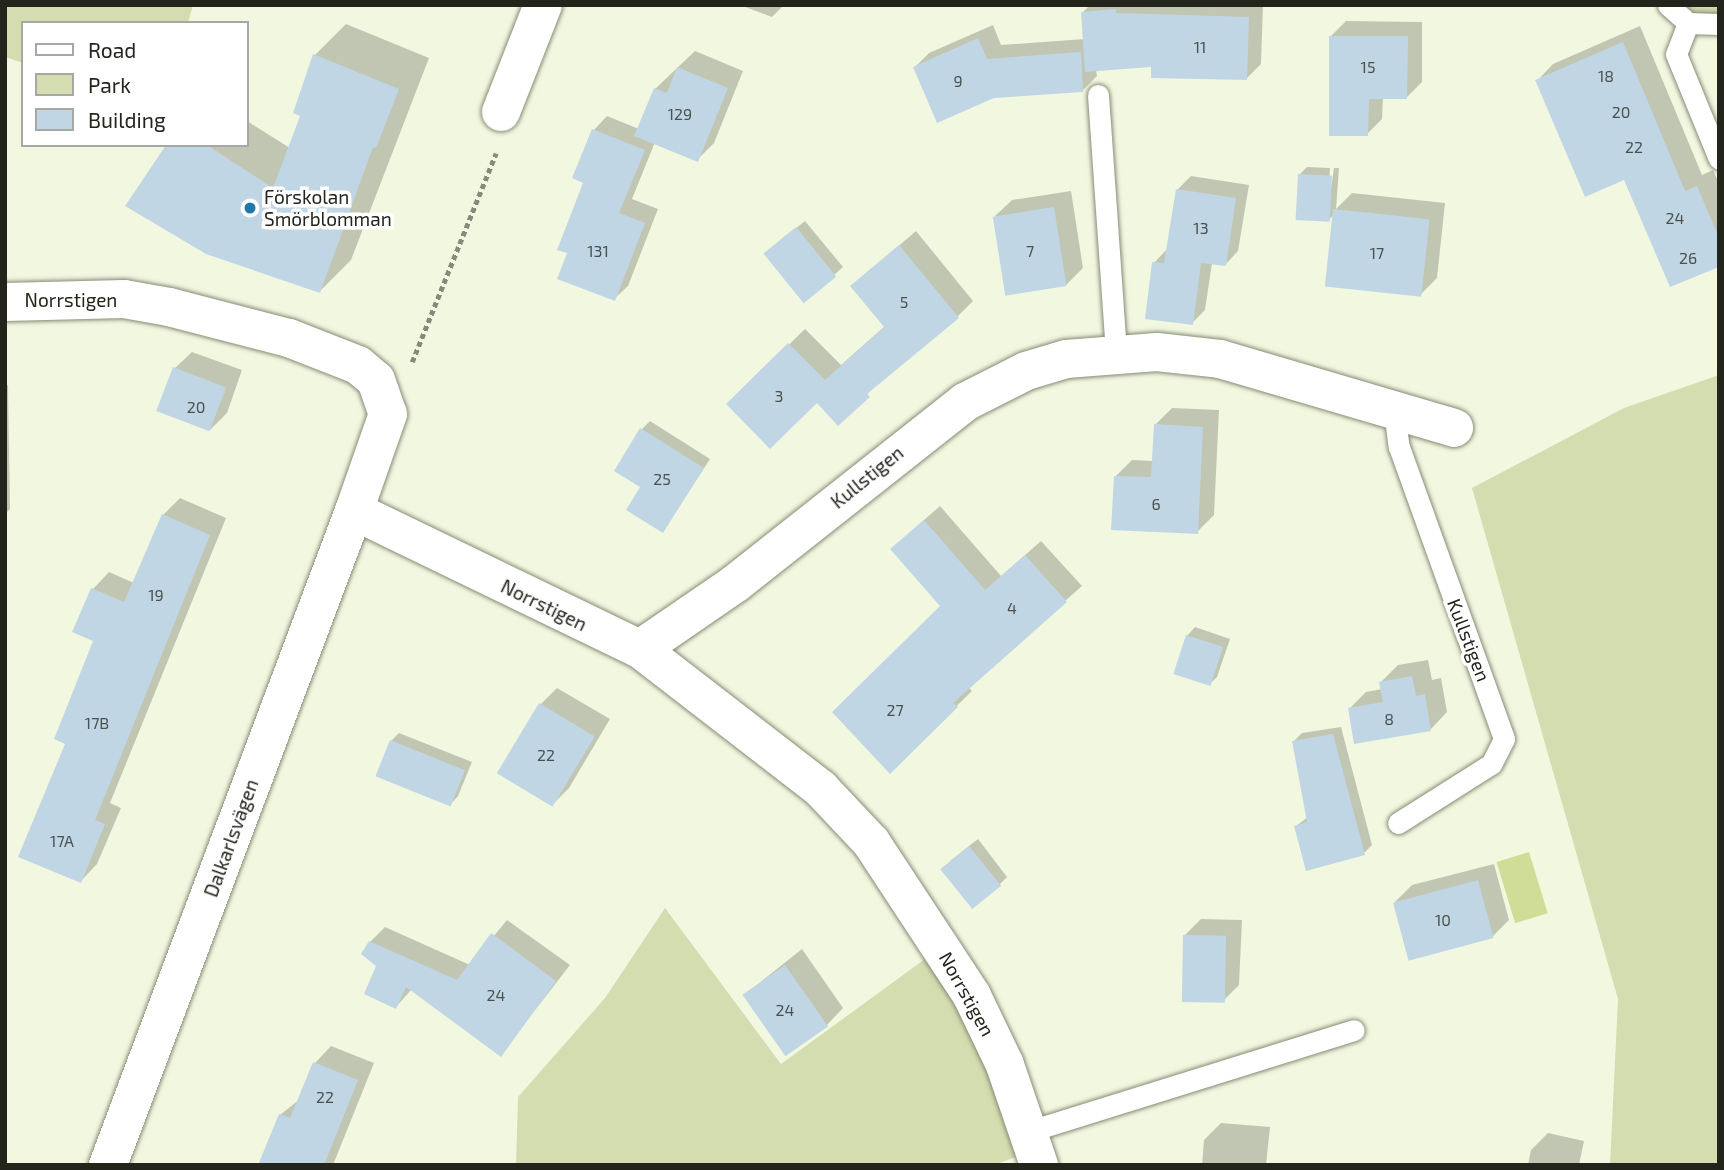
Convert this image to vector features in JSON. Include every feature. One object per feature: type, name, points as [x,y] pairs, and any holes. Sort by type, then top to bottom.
[{"type":"street","points":[[501,112],[543,5]]},
{"type":"street","name":"Norrstigen","points":[[5,302],[124,299],[289,338],[358,365],[376,380],[388,414]]},
{"type":"street","name":"Kullstigen","points":[[640,649],[736,583],[965,402],[1026,371],[1066,359],[1157,352],[1220,359],[1454,428]]},
{"type":"street","points":[[354,511],[388,414]]},
{"type":"street","name":"Norrstigen","points":[[354,511],[640,649],[821,789],[872,842],[972,996],[1034,1148]]},
{"type":"street","name":"Dalkarlsvägen","points":[[107,1165],[354,511]]},
{"type":"lane","points":[[1668,5],[1688,23],[1719,24]]},
{"type":"lane","points":[[1688,23],[1676,54],[1719,159]]},
{"type":"lane","points":[[1098,95],[1116,355]]},
{"type":"lane","name":"Kullstigen","points":[[1394,409],[1399,447],[1504,739],[1491,764],[1398,823]]},
{"type":"lane","name":"Norrstigen","points":[[1034,1148],[1354,1030]]},
{"type":"path","points":[[388,414],[452,271],[504,132],[501,112]]},
{"type":"green space","points":[[5,5],[193,5],[189,21],[21,21],[21,62],[5,57]]},
{"type":"green space","points":[[1684,5],[1719,5],[1719,17],[1696,14]]},
{"type":"green space","points":[[1719,375],[1719,1165],[1610,1165],[1618,999],[1472,488],[1624,408]]},
{"type":"green space","points":[[665,908],[781,1064],[925,959],[975,1033],[1023,1154],[994,1165],[516,1165],[518,1097],[605,998]]},
{"type":"shaded area","points":[[1529,852],[1548,913],[1515,923],[1496,862]]},
{"type":"building","points":[[1116,9],[1116,13],[1249,17],[1247,80],[1151,78],[1151,67],[1085,72],[1081,12]]},
{"type":"building","points":[[1329,36],[1408,36],[1407,99],[1369,99],[1368,136],[1329,136]]},
{"type":"building","points":[[978,38],[987,59],[1081,52],[1083,92],[994,98],[937,123],[913,67]]},
{"type":"building","points":[[1623,42],[1685,191],[1697,186],[1719,238],[1719,267],[1670,287],[1624,180],[1585,197],[1535,80]]},
{"type":"building","points":[[313,54],[399,89],[376,148],[373,147],[320,293],[206,254],[125,206],[165,147],[210,147],[273,188],[300,116],[293,113]]},
{"type":"building","points":[[677,67],[728,88],[698,162],[634,136],[654,88],[667,93]]},
{"type":"building","points":[[592,129],[645,150],[619,213],[645,223],[615,301],[557,279],[567,253],[557,250],[583,183],[572,178]]},
{"type":"building","points":[[1298,174],[1332,176],[1330,222],[1296,220]]},
{"type":"building","points":[[1176,189],[1236,198],[1226,266],[1201,263],[1193,325],[1145,319],[1152,262],[1164,263]]},
{"type":"building","points":[[1054,207],[1067,286],[1005,296],[993,217]]},
{"type":"building","points":[[1333,209],[1429,219],[1421,297],[1325,287]]},
{"type":"building","points":[[796,227],[836,277],[804,303],[763,253]]},
{"type":"building","points":[[899,245],[959,318],[867,394],[870,397],[838,426],[817,403],[770,449],[726,404],[788,343],[825,380],[884,327],[850,286]]},
{"type":"building","points":[[173,367],[226,387],[209,431],[156,411]]},
{"type":"building","points":[[1154,424],[1203,427],[1198,534],[1111,530],[1114,476],[1151,477]]},
{"type":"building","points":[[640,428],[704,468],[663,533],[626,510],[640,487],[614,471]]},
{"type":"building","points":[[162,514],[210,535],[95,820],[105,824],[81,883],[18,857],[65,744],[54,739],[93,641],[72,632],[91,588],[124,602]]},
{"type":"building","points":[[924,520],[985,590],[1025,555],[1067,602],[953,703],[958,707],[890,774],[832,712],[940,606],[890,549]]},
{"type":"building","points":[[1186,635],[1223,647],[1210,686],[1173,674]]},
{"type":"building","points":[[1412,676],[1416,696],[1425,694],[1431,731],[1354,744],[1348,708],[1383,702],[1379,682]]},
{"type":"building","points":[[539,703],[595,736],[552,807],[497,773]]},
{"type":"building","points":[[1333,734],[1365,855],[1306,871],[1294,826],[1307,822],[1292,741]]},
{"type":"building","points":[[390,740],[465,770],[450,807],[375,776]]},
{"type":"building","points":[[969,846],[1001,886],[972,909],[940,869]]},
{"type":"building","points":[[1478,880],[1494,938],[1409,961],[1393,903]]},
{"type":"building","points":[[491,933],[556,981],[501,1057],[406,987],[396,1009],[364,994],[376,966],[361,954],[369,941],[457,980]]},
{"type":"building","points":[[1183,935],[1226,936],[1225,1003],[1182,1002]]},
{"type":"building","points":[[785,965],[828,1026],[785,1056],[742,995]]},
{"type":"building","points":[[313,1062],[358,1080],[324,1165],[258,1165],[279,1114],[290,1118]]},
{"type":"place","name":"Förskolan Smörblomman","points":[[250,208]]}]
